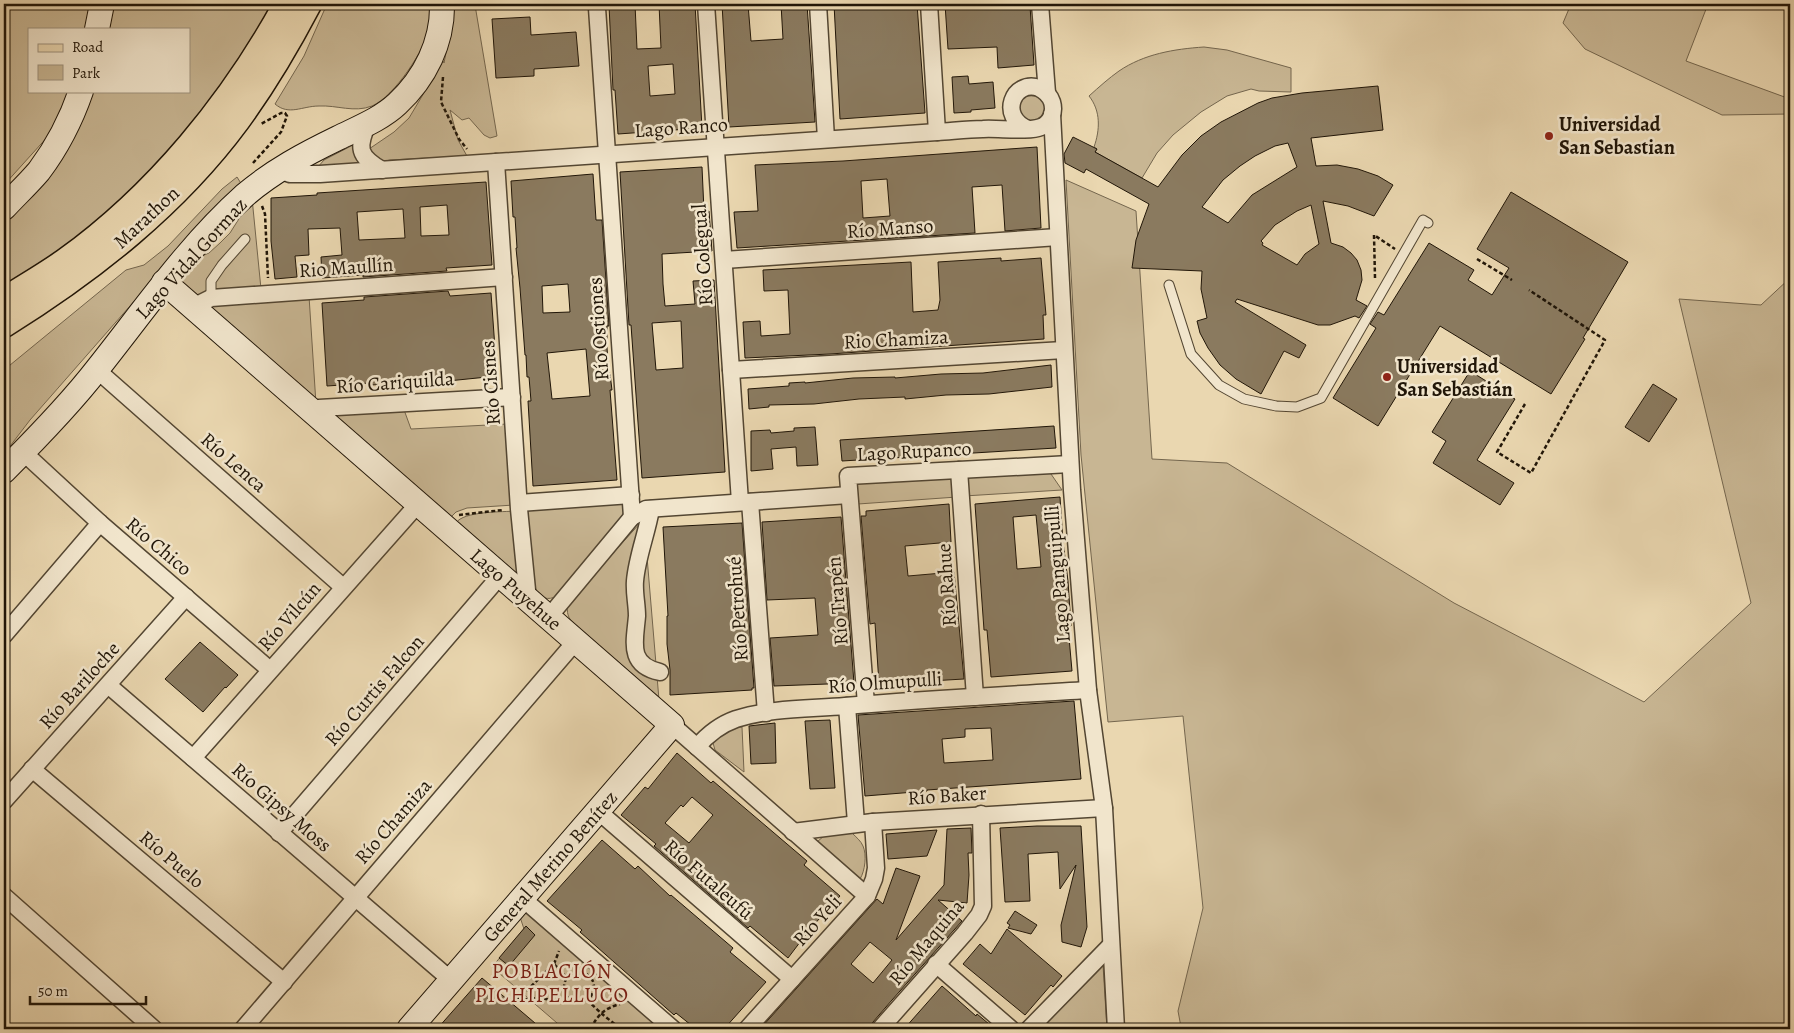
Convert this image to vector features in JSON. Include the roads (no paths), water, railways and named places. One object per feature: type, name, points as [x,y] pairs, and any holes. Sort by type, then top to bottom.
[{"type":"main road","points":[[254,78],[287,4]]},
{"type":"main road","points":[[254,78],[280,55],[308,4]]},
{"type":"main road","name":"Marathon","points":[[4,301],[64,262],[131,207],[254,78]]},
{"type":"main road","name":"Marathon","points":[[4,324],[76,277],[112,249],[149,216],[213,149],[236,121],[254,78]]},
{"type":"street","points":[[97,28],[102,4]]},
{"type":"street","name":"Lago Vidal Gormaz","points":[[4,471],[24,452],[97,370],[164,282],[224,216],[250,191],[307,153],[386,113],[402,99],[425,70],[433,54],[441,24],[442,4]]},
{"type":"street","name":"Río Colegual","points":[[706,4],[731,370],[745,502]]},
{"type":"street","points":[[818,4],[826,139]]},
{"type":"street","points":[[929,4],[937,132]]},
{"type":"street","points":[[1040,4],[1047,93]]},
{"type":"street","name":"Río Ostiones","points":[[597,8],[632,517]]},
{"type":"street","points":[[1032,87],[1040,88],[1047,93],[1053,106],[1049,121],[1036,129],[1028,129],[1015,121],[1011,106],[1013,98],[1018,92],[1032,87]]},
{"type":"street","points":[[4,208],[38,172],[50,155],[71,118],[81,92]]},
{"type":"street","points":[[984,129],[999,120],[1011,106]]},
{"type":"street","name":"Lago Panguipulli","points":[[1052,114],[1070,464],[1088,690],[1104,808],[1116,1029]]},
{"type":"street","points":[[368,123],[361,139],[362,152],[369,162],[382,170]]},
{"type":"street","name":"Lago Ranco","points":[[279,170],[290,174],[304,174],[382,170],[826,139],[984,129],[1028,129]]},
{"type":"street","name":"Río Cisnes","points":[[496,162],[519,506],[528,600]]},
{"type":"street","name":"Río Manso","points":[[724,260],[1058,237]]},
{"type":"street","name":"Rio Maullín","points":[[202,302],[269,294],[504,278]]},
{"type":"street","name":"Lago Puyehue","points":[[164,282],[202,302],[312,411],[867,896]]},
{"type":"street","name":"Rio Chamiza","points":[[731,370],[1064,350]]},
{"type":"street","name":"Río Lenca","points":[[97,370],[343,587]]},
{"type":"street","name":"Río Cariquilda","points":[[312,411],[319,408],[512,396]]},
{"type":"street","name":"Río Chico","points":[[24,452],[100,523],[270,670]]},
{"type":"street","name":"Lago Rupanco","points":[[632,517],[640,511],[652,509],[849,495],[848,476],[1070,464]]},
{"type":"street","name":"Río Rahue","points":[[959,470],[975,697]]},
{"type":"street","points":[[519,506],[631,495]]},
{"type":"street","name":"Río Trapén","points":[[849,495],[866,704]]},
{"type":"street","name":"Río Petrohué","points":[[745,502],[766,713]]},
{"type":"street","name":"Río Vilcún","points":[[193,758],[418,504]]},
{"type":"street","points":[[652,509],[635,582],[637,613],[634,635],[637,657],[643,665],[660,672]]},
{"type":"street","points":[[548,618],[632,517]]},
{"type":"street","points":[[4,635],[100,523]]},
{"type":"street","name":"Río Curtis Falcon","points":[[279,833],[500,576]]},
{"type":"street","name":"Río Bariloche","points":[[4,801],[186,597]]},
{"type":"street","name":"Río Chamiza","points":[[243,1029],[576,641]]},
{"type":"street","name":"Río Gipsy Moss","points":[[108,685],[451,980]]},
{"type":"street","name":"Río Olmupulli","points":[[697,748],[710,732],[723,725],[737,719],[766,713],[866,704],[1088,690]]},
{"type":"street","points":[[847,706],[856,823]]},
{"type":"street","name":"General Merino Benítez","points":[[408,1029],[672,726]]},
{"type":"street","name":"Río Puelo","points":[[32,769],[284,982]]},
{"type":"street","name":"Río Baker","points":[[793,832],[856,823],[1104,808]]},
{"type":"street","name":"Río Futaleufú","points":[[598,811],[792,979]]},
{"type":"street","name":"Río Maquina","points":[[880,1029],[979,916],[984,896],[981,814]]},
{"type":"street","name":"Río Yeli","points":[[747,1029],[867,896],[876,868],[873,822]]},
{"type":"street","points":[[4,896],[154,1029]]},
{"type":"street","points":[[522,898],[673,1029]]},
{"type":"street","points":[[1029,1029],[1111,945]]},
{"type":"street","points":[[936,964],[1011,1029]]},
{"type":"lane","points":[[1170,285],[1192,354],[1218,385],[1244,399],[1276,406],[1297,407],[1321,398],[1424,220],[1428,223]]},
{"type":"lane","points":[[202,302],[211,281],[222,265],[245,239]]},
{"type":"place","name":"Universidad San Sebastian","points":[[1549,136]]},
{"type":"place","name":"Universidad San Sebastián","points":[[1387,377]]},
{"type":"district","name":"POBLACIÓN PICHIPELLUCO","points":[[552,983]]}]
